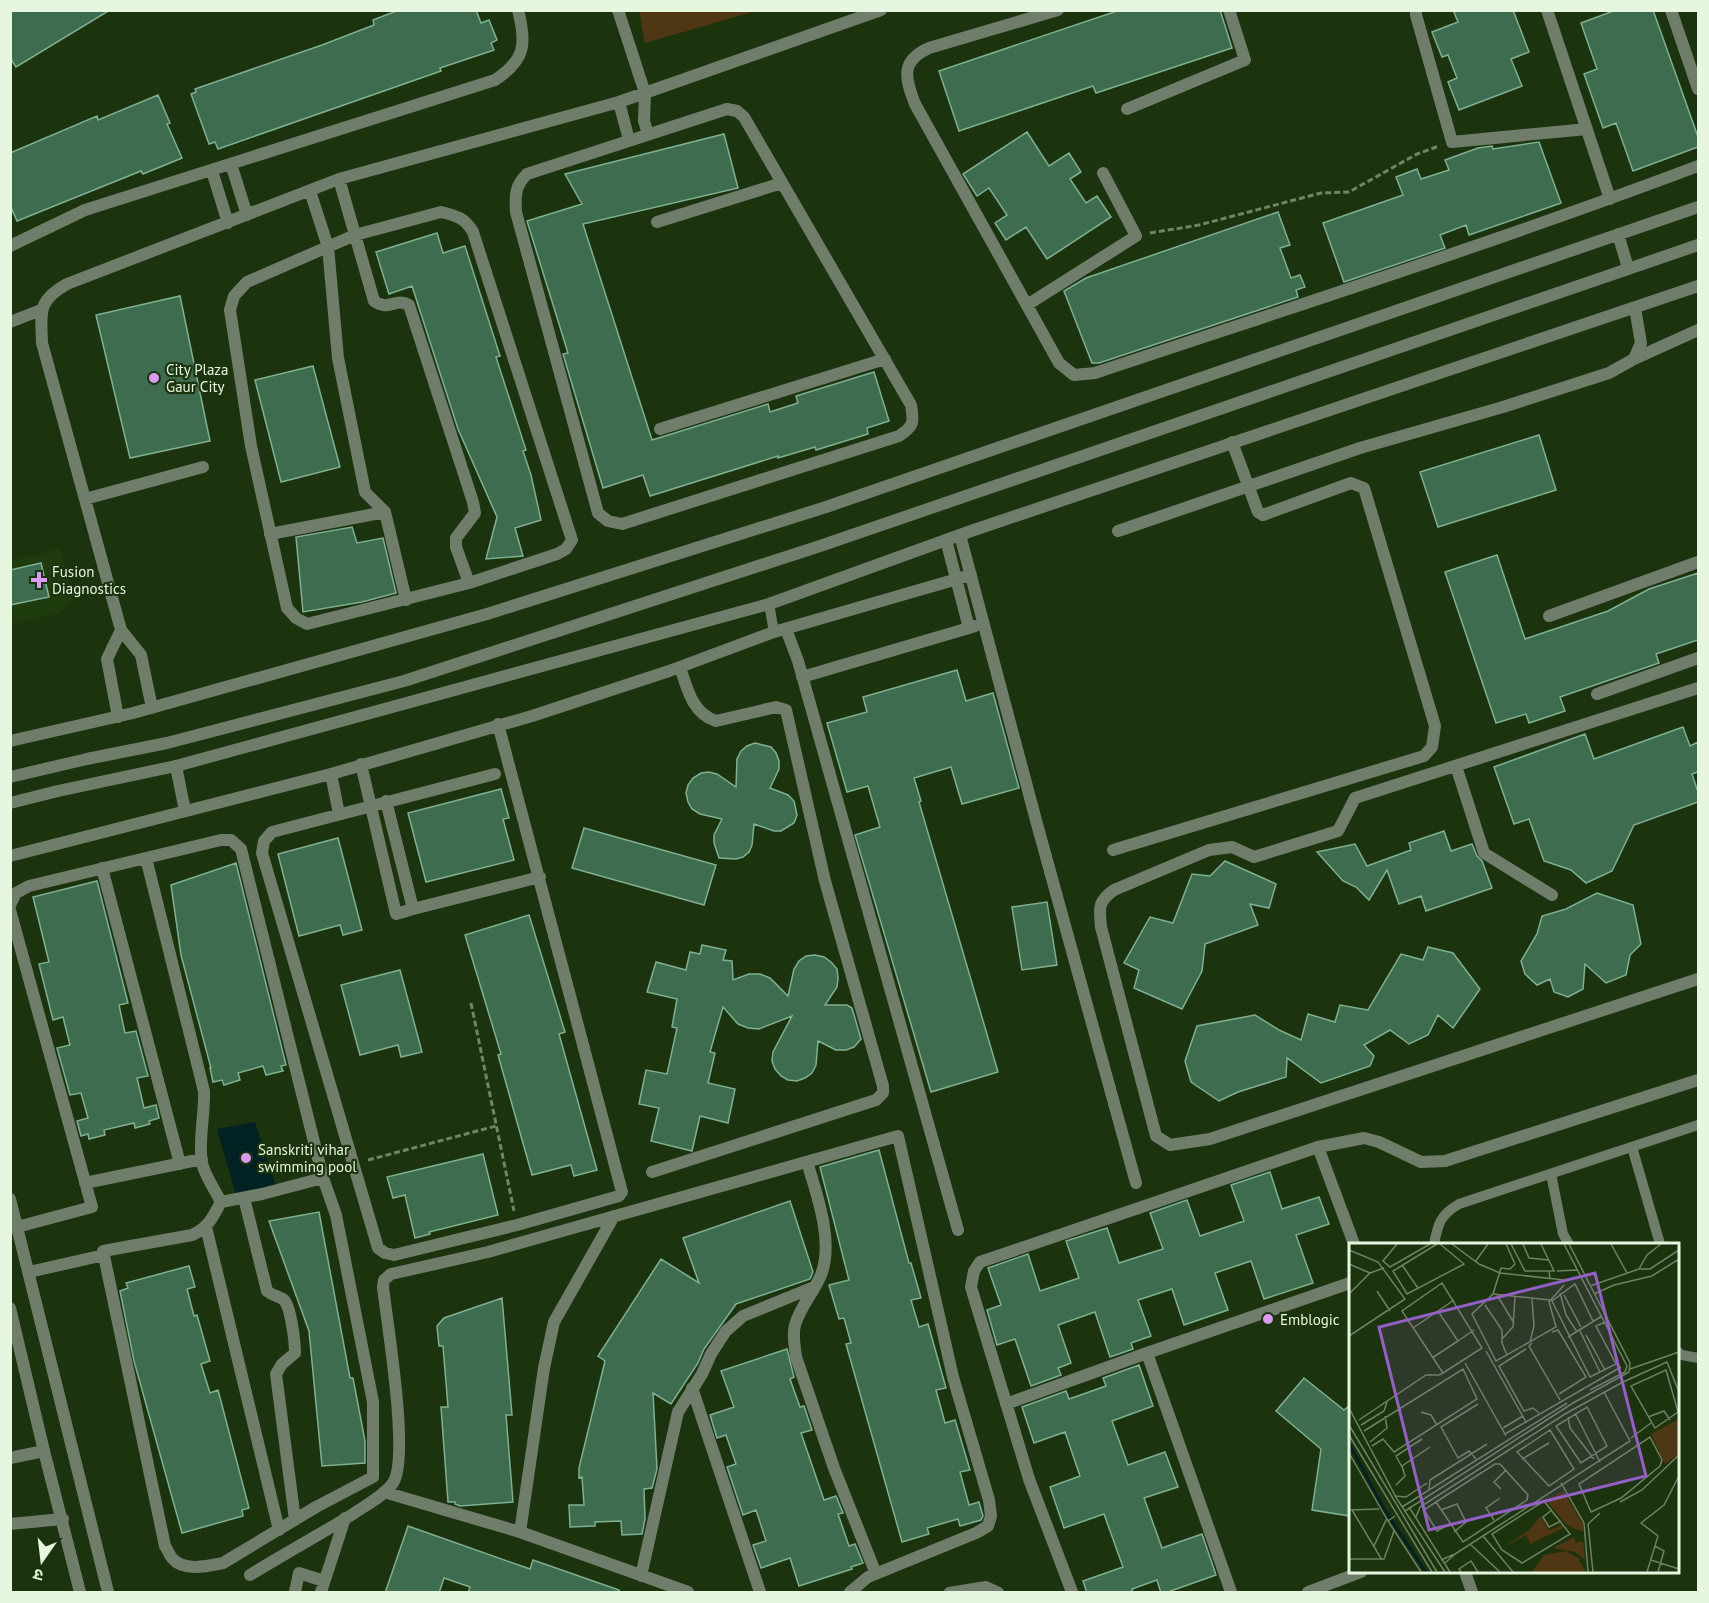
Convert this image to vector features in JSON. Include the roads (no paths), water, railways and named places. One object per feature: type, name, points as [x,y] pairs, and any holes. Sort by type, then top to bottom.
[{"type":"street","points":[[10,246],[85,210],[495,80],[510,70],[522,52],[522,24],[518,10]]},
{"type":"street","points":[[618,10],[645,93],[644,121],[648,134]]},
{"type":"street","points":[[10,322],[41,310],[53,292],[67,284],[339,180],[619,102],[881,10]]},
{"type":"street","points":[[1058,10],[929,48],[916,54],[907,68],[906,82],[915,104],[1059,363],[1074,375],[1095,373],[1610,199],[1698,166]]},
{"type":"street","points":[[1127,109],[1245,60],[1229,10]]},
{"type":"street","points":[[1416,10],[1452,142],[1587,129]]},
{"type":"street","points":[[1547,10],[1610,199]]},
{"type":"street","points":[[1671,10],[1698,89]]},
{"type":"street","points":[[619,102],[629,140]]},
{"type":"street","points":[[728,109],[737,111],[744,117],[911,405],[914,421],[909,429],[899,436],[622,524],[608,521],[598,513],[516,212],[515,195],[518,183],[527,174],[629,140],[728,109]]},
{"type":"street","points":[[231,164],[247,215]]},
{"type":"street","points":[[212,171],[228,223]]},
{"type":"street","points":[[1027,306],[1136,236],[1103,173]]},
{"type":"street","points":[[339,180],[374,301],[380,306],[389,306],[398,302],[409,305],[473,502],[475,513],[456,538],[456,547],[469,583]]},
{"type":"street","points":[[657,222],[783,183]]},
{"type":"street","points":[[310,191],[328,247],[338,358],[361,475],[365,492],[385,512],[406,600]]},
{"type":"street","points":[[10,741],[152,708],[487,614],[826,507],[1698,207]]},
{"type":"street","points":[[441,212],[466,221],[473,232],[572,540],[566,549],[469,583],[307,624],[296,618],[287,608],[251,446],[230,310],[234,296],[247,282],[328,247],[355,235],[441,212]]},
{"type":"street","points":[[1618,234],[1628,268]]},
{"type":"street","points":[[10,777],[167,743],[404,681],[831,543],[1698,245]]},
{"type":"street","points":[[10,804],[58,791],[176,766],[769,604],[960,535],[1698,286]]},
{"type":"street","points":[[1634,359],[1641,343],[1635,308]]},
{"type":"street","points":[[41,310],[42,343],[85,499],[122,630],[141,655],[152,708]]},
{"type":"street","points":[[1118,531],[1360,448],[1503,407],[1609,373],[1698,330]]},
{"type":"street","points":[[660,429],[885,359]]},
{"type":"street","points":[[1113,850],[1424,756],[1432,747],[1436,726],[1364,488],[1351,483],[1263,515],[1258,512],[1232,442]]},
{"type":"street","points":[[85,499],[203,467]]},
{"type":"street","points":[[270,534],[385,512]]},
{"type":"street","points":[[960,535],[1136,1183]]},
{"type":"street","points":[[946,540],[969,628]]},
{"type":"street","points":[[1550,616],[1698,562]]},
{"type":"street","points":[[10,856],[331,774],[532,716],[780,631],[971,575]]},
{"type":"street","points":[[802,677],[985,623]]},
{"type":"street","points":[[118,717],[107,659],[122,630]]},
{"type":"street","points":[[780,631],[802,677],[958,1230]]},
{"type":"street","points":[[1597,694],[1698,658]]},
{"type":"street","points":[[652,1172],[876,1100],[883,1093],[883,1086],[825,881],[786,710],[776,707],[716,721],[710,719],[690,700],[680,667]]},
{"type":"street","points":[[1698,688],[1355,798],[1338,831],[1254,857],[1232,847],[1209,850],[1114,890],[1104,897],[1099,907],[1101,927],[1156,1136],[1170,1145],[1210,1139],[1466,1053],[1698,979]]},
{"type":"street","points":[[495,774],[272,832],[264,841],[262,853],[378,1248],[394,1255],[517,1225],[620,1196],[622,1192],[498,724]]},
{"type":"street","points":[[362,764],[396,914],[540,877]]},
{"type":"street","points":[[176,766],[185,811]]},
{"type":"street","points":[[1456,766],[1484,853],[1552,895]]},
{"type":"street","points":[[331,774],[339,814]]},
{"type":"street","points":[[386,801],[413,909]]},
{"type":"street","points":[[10,904],[16,893],[29,886],[102,868],[221,840],[231,840],[241,849],[323,1178],[336,1215],[373,1402],[373,1477],[223,1563],[194,1567],[182,1565],[173,1560],[165,1546],[103,1251],[192,1235],[210,1223],[221,1202]]},
{"type":"street","points":[[146,858],[204,1091],[205,1112],[200,1150],[203,1166],[221,1202]]},
{"type":"street","points":[[102,868],[180,1164]]},
{"type":"street","points":[[10,910],[92,1208],[17,1227]]},
{"type":"street","points":[[1071,1593],[1029,1479],[971,1287],[974,1271],[980,1262],[1318,1147],[1364,1138],[1379,1142],[1421,1162],[1445,1161],[1698,1080]]},
{"type":"street","points":[[250,1575],[384,1492],[392,1486],[397,1476],[398,1416],[383,1287],[384,1280],[391,1274],[488,1252],[898,1136],[953,1377],[989,1500],[991,1516],[988,1526],[976,1533],[868,1577],[850,1593]]},
{"type":"street","points":[[1318,1147],[1353,1243]]},
{"type":"street","points":[[85,1183],[202,1159]]},
{"type":"street","points":[[807,1162],[818,1199],[826,1243],[823,1267],[795,1325],[796,1357],[834,1468],[876,1574]]},
{"type":"street","points":[[221,1202],[323,1178]]},
{"type":"street","points":[[243,1198],[267,1291],[273,1296],[282,1298],[287,1304],[295,1345],[295,1353],[282,1364],[276,1374],[295,1520]]},
{"type":"street","points":[[10,1199],[108,1593]]},
{"type":"street","points":[[520,1532],[544,1368],[554,1322],[614,1216]]},
{"type":"street","points":[[206,1227],[279,1530]]},
{"type":"street","points":[[29,1272],[104,1255]]},
{"type":"street","points":[[1006,1404],[1349,1282]]},
{"type":"street","points":[[641,1576],[678,1412],[702,1374],[711,1354],[726,1331],[743,1316],[814,1287]]},
{"type":"street","points":[[10,1308],[80,1593]]},
{"type":"street","points":[[1147,1353],[1231,1593]]},
{"type":"street","points":[[692,1388],[760,1593]]},
{"type":"street","points":[[10,1458],[44,1451]]},
{"type":"street","points":[[384,1492],[520,1532],[688,1593]]},
{"type":"street","points":[[295,1593],[299,1573],[323,1587],[345,1518]]},
{"type":"street","points":[[10,1524],[63,1519]]},
{"type":"street","points":[[1308,1593],[1358,1573]]},
{"type":"street","points":[[1464,1573],[1472,1593]]},
{"type":"lane","points":[[769,604],[780,631]]},
{"type":"lane","points":[[1434,1243],[1438,1224],[1446,1212],[1453,1208],[1698,1125]]},
{"type":"lane","points":[[1632,1147],[1659,1243]]},
{"type":"lane","points":[[1551,1174],[1563,1234],[1568,1243]]},
{"type":"lane","points":[[1679,1353],[1698,1358]]},
{"type":"lane","points":[[949,1593],[986,1586],[999,1593]]},
{"type":"water","name":"Sanskriti vihar swimming pool","points":[[255,1122],[277,1188],[236,1195],[217,1129]]},
{"type":"place","name":"City Plaza Gaur City","points":[[154,378]]},
{"type":"place","name":"Fusion Diagnostics","points":[[39,580]]},
{"type":"place","name":"Sanskriti vihar swimming pool","points":[[246,1158]]},
{"type":"place","name":"Emblogic","points":[[1268,1319]]}]
